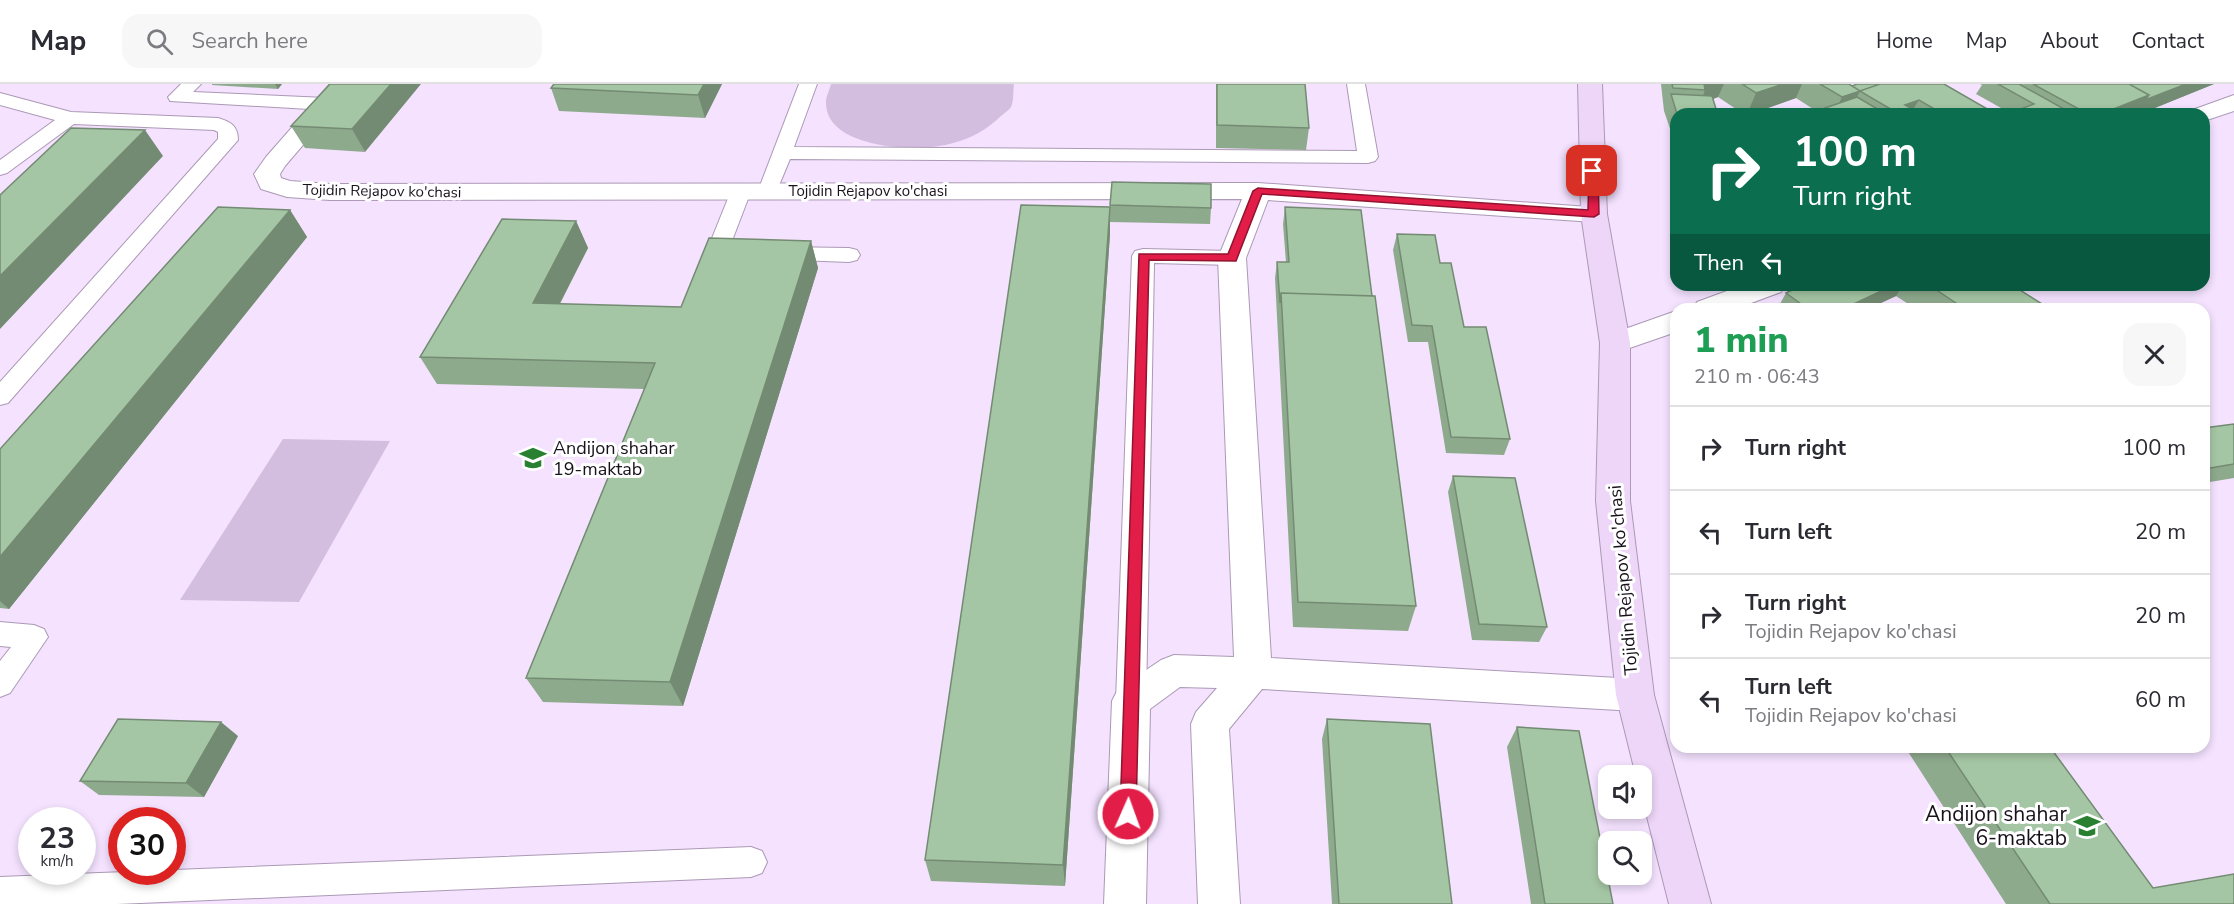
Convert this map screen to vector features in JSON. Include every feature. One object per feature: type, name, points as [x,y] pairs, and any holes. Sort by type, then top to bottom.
[{"type":"street","name":"Tojidin Rejapov ko'chasi","points":[[343,84],[275,162],[267,174],[270,183],[287,189],[330,192],[1258,191],[1594,214]]},
{"type":"street","name":"Tojidin Rejapov ko'chasi","points":[[1590,84],[1594,214],[1615,343],[1613,501],[1635,695],[1690,904]]},
{"type":"street","points":[[2210,112],[2234,102]]},
{"type":"street","points":[[1219,904],[1210,724],[1253,673],[1232,258],[1258,191]]},
{"type":"street","points":[[1723,303],[1756,291]]},
{"type":"street","points":[[1615,343],[1670,323]]},
{"type":"street","points":[[1125,904],[1131,700],[1174,671],[1253,673],[1635,695]]},
{"type":"lane","points":[[192,84],[177,98],[326,104]]},
{"type":"lane","points":[[768,191],[808,84]]},
{"type":"lane","points":[[783,153],[1368,157],[1356,84]]},
{"type":"lane","points":[[0,99],[70,118],[218,124],[228,130],[228,140],[0,397]]},
{"type":"lane","points":[[0,169],[70,118]]},
{"type":"lane","points":[[741,191],[717,253],[849,255]]},
{"type":"lane","points":[[1131,700],[1143,256],[1232,258]]},
{"type":"lane","points":[[0,634],[34,637],[0,684]]},
{"type":"lane","points":[[0,893],[751,862]]},
{"type":"shaded area","points":[[831,84],[1014,84],[1011,107],[984,129],[973,136],[953,143],[920,148],[877,144],[857,139],[841,130],[830,118],[826,102]]},
{"type":"shaded area","points":[[283,439],[390,441],[299,602],[180,600]]},
{"type":"building","points":[[330,84],[391,84],[352,129],[291,126]]},
{"type":"building","points":[[554,84],[704,84],[698,95],[551,88]]},
{"type":"building","points":[[1217,84],[1305,84],[1309,128],[1217,125]]},
{"type":"building","points":[[1672,84],[1704,84],[1705,90],[1673,88]]},
{"type":"building","points":[[1742,84],[1783,84],[1756,93]]},
{"type":"building","points":[[1820,84],[1849,84],[1860,91],[1842,97]]},
{"type":"building","points":[[1880,84],[1944,84],[1986,108],[1933,108],[1919,100],[1905,105],[1910,108],[1889,108],[1860,91]]},
{"type":"building","points":[[1880,84],[1860,91],[1852,86]]},
{"type":"building","points":[[1998,84],[2019,84],[2062,108],[2024,108],[2034,104]]},
{"type":"building","points":[[2033,84],[2129,84],[2149,95],[2116,108],[2077,108]]},
{"type":"building","points":[[2129,84],[2186,84],[2145,100],[2149,95]]},
{"type":"building","points":[[1671,94],[1712,96],[1716,108],[1675,108]]},
{"type":"building","points":[[1857,97],[1876,108],[1825,108]]},
{"type":"building","points":[[71,128],[145,130],[0,276],[0,195]]},
{"type":"building","points":[[1112,182],[1211,184],[1211,208],[1110,205]]},
{"type":"building","points":[[1021,205],[1110,207],[1063,865],[925,860]]},
{"type":"building","points":[[218,207],[290,210],[0,557],[0,449]]},
{"type":"building","points":[[1285,207],[1361,210],[1372,296],[1281,293],[1280,303],[1277,262],[1289,262]]},
{"type":"building","points":[[502,219],[576,221],[533,303],[681,307],[709,238],[811,241],[670,682],[526,678],[655,363],[420,357]]},
{"type":"building","points":[[1397,234],[1435,235],[1440,263],[1451,263],[1464,327],[1486,327],[1510,439],[1451,437],[1432,326],[1412,325]]},
{"type":"building","points":[[1790,291],[1881,291],[1856,303],[1800,303],[1786,293]]},
{"type":"building","points":[[1938,291],[2022,291],[2040,303],[1956,303]]},
{"type":"building","points":[[1281,293],[1375,296],[1416,606],[1298,602]]},
{"type":"building","points":[[2234,424],[2234,464],[2210,468],[2210,427]]},
{"type":"building","points":[[1453,476],[1515,478],[1547,627],[1479,624]]},
{"type":"building","points":[[118,719],[221,722],[186,783],[80,781]]},
{"type":"building","points":[[1327,719],[1430,724],[1452,904],[1339,904]]},
{"type":"building","points":[[1517,727],[1579,731],[1599,831],[1598,885],[1609,885],[1613,904],[1545,904]]},
{"type":"building","points":[[1949,753],[2054,753],[2153,888],[2234,874],[2234,904],[2050,904]]},
{"type":"place","name":"Andijon shahar 19-maktab","points":[[533,458]]},
{"type":"place","name":"Andijon shahar 6-maktab","points":[[2087,826]]},
{"type":"route","points":[[1128,814],[1143,256],[1232,258],[1258,191],[1594,214],[1592,171]]}]
